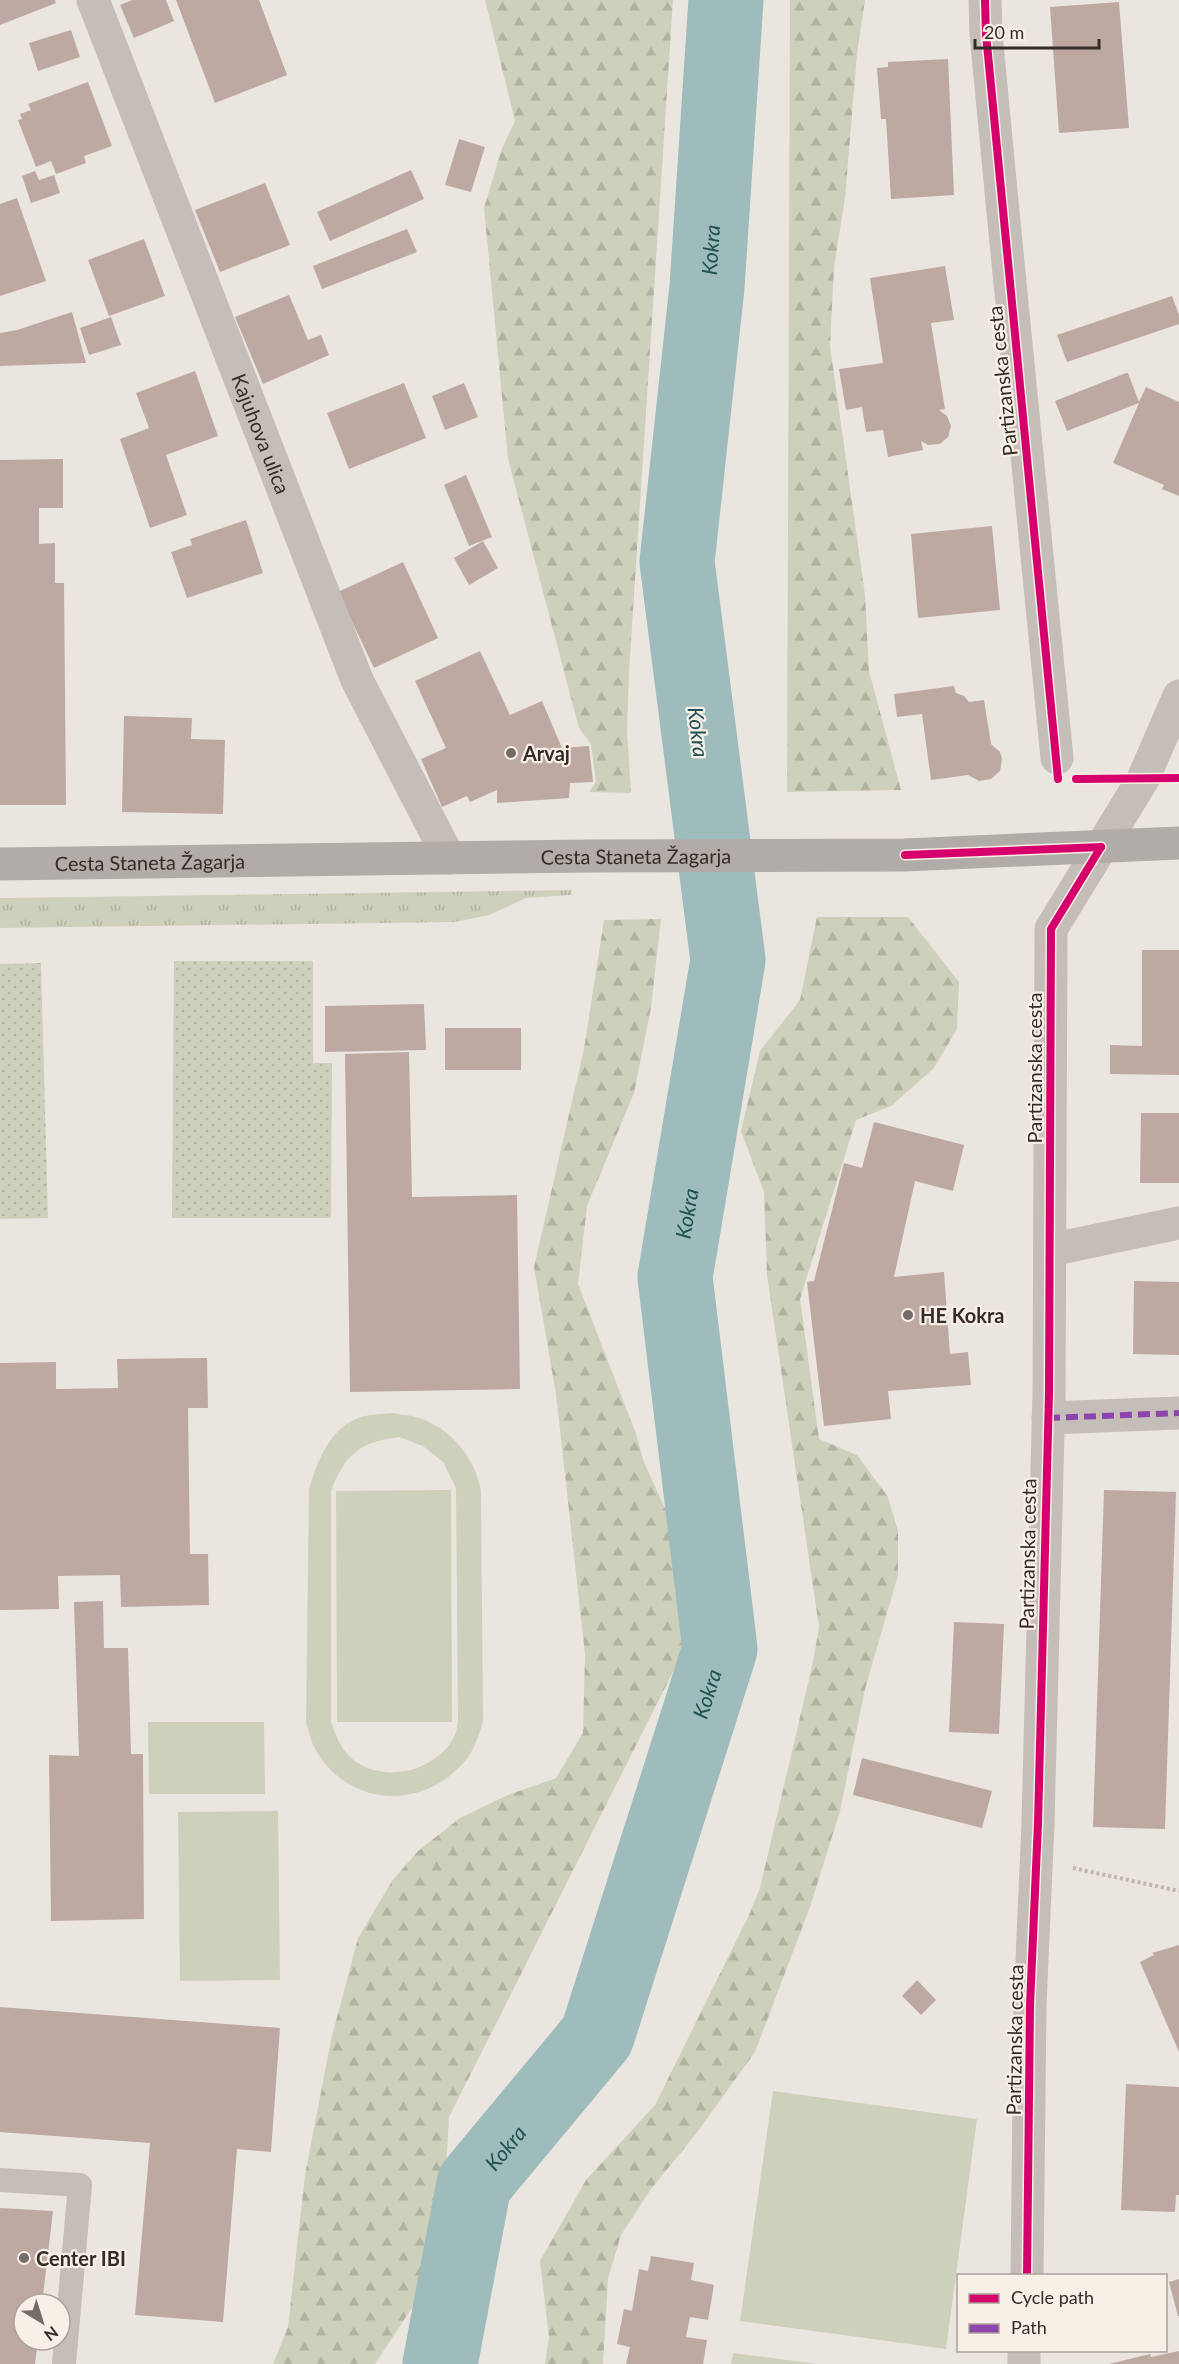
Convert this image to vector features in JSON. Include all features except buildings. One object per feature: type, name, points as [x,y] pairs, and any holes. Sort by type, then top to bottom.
[{"type":"main road","name":"Cesta Staneta Žagarja","points":[[0,864],[590,856],[905,855],[1179,843]]},
{"type":"street","name":"Kajuhova ulica","points":[[93,0],[357,680],[448,858]]},
{"type":"street","name":"Partizanska cesta","points":[[985,0],[986,34],[1005,236],[1057,759]]},
{"type":"street","points":[[1101,847],[1143,779],[1179,696]]},
{"type":"street","name":"Partizanska cesta","points":[[1027,2274],[1030,2005],[1038,1823],[1048,1418],[1052,929],[1101,847]]},
{"type":"street","points":[[1050,1250],[1179,1223]]},
{"type":"street","points":[[1048,1418],[1179,1413]]},
{"type":"lane","points":[[0,2180],[80,2185],[64,2364]]},
{"type":"path","points":[[1071,1868],[1179,1891]]},
{"type":"green space","points":[[485,0],[673,0],[629,672],[627,730],[631,793],[589,792],[596,782],[591,744],[579,728],[508,459],[484,208],[502,148],[515,121]]},
{"type":"green space","points":[[790,0],[865,0],[857,54],[845,198],[834,267],[830,346],[865,595],[869,671],[901,790],[787,792]]},
{"type":"green space","points":[[572,890],[571,895],[526,898],[489,915],[455,922],[0,928],[0,898]]},
{"type":"green space","points":[[817,917],[908,917],[959,982],[957,1029],[934,1068],[891,1106],[856,1120],[800,1299],[819,1439],[857,1455],[888,1497],[898,1531],[898,1575],[865,1689],[840,1811],[810,1907],[755,2052],[695,2135],[651,2189],[621,2235],[608,2279],[603,2364],[545,2364],[549,2337],[540,2261],[586,2180],[655,2105],[749,1915],[760,1888],[813,1662],[819,1627],[767,1275],[764,1192],[741,1131],[760,1051],[800,1000]]},
{"type":"green space","points":[[661,919],[651,1008],[634,1093],[587,1206],[578,1284],[635,1431],[644,1462],[667,1513],[691,1579],[689,1631],[680,1658],[449,2117],[446,2170],[438,2221],[415,2303],[375,2364],[273,2364],[288,2327],[305,2175],[331,2040],[358,1938],[392,1881],[418,1851],[460,1818],[508,1795],[556,1778],[583,1733],[585,1654],[556,1394],[534,1267],[584,1049],[604,920]]},
{"type":"green space","points":[[174,961],[313,961],[313,1063],[332,1063],[331,1218],[172,1218]]},
{"type":"green space","points":[[41,963],[48,1218],[0,1219],[0,964]]},
{"type":"green space","points":[[393,1413],[416,1417],[440,1428],[467,1455],[478,1478],[481,1491],[483,1721],[471,1753],[446,1778],[426,1789],[405,1795],[384,1796],[363,1791],[343,1781],[327,1765],[313,1745],[306,1723],[309,1490],[321,1456],[334,1435],[353,1420],[365,1416]],"holes":[[[399,1437],[423,1446],[443,1462],[456,1488],[458,1721],[453,1739],[444,1751],[432,1760],[419,1767],[389,1772],[374,1770],[348,1755],[340,1744],[331,1722],[331,1491],[348,1459],[374,1442]]]},
{"type":"green space","points":[[451,1490],[452,1722],[337,1722],[336,1491]]},
{"type":"green space","points":[[148,1722],[264,1722],[265,1794],[149,1794]]},
{"type":"green space","points":[[278,1811],[280,1980],[180,1981],[178,1812]]},
{"type":"green space","points":[[773,2091],[977,2119],[946,2349],[740,2321]]},
{"type":"green space","points":[[733,2353],[818,2364],[731,2364]]},
{"type":"waterway","name":"Kokra","points":[[440,2364],[474,2184],[597,2036],[720,1649],[675,1277],[728,960],[677,562],[707,287],[726,0]]},
{"type":"marked path","points":[[1048,1418],[1179,1413]]},
{"type":"cycle path","points":[[985,0],[986,34],[1058,779]]},
{"type":"cycle path","points":[[1076,779],[1179,778]]},
{"type":"cycle path","points":[[905,855],[1101,847]]},
{"type":"cycle path","points":[[1027,2274],[1030,2005],[1038,1823],[1049,1393],[1051,929],[1101,847]]},
{"type":"place","name":"Arvaj","points":[[511,753]]},
{"type":"place","name":"HE Kokra","points":[[908,1315]]},
{"type":"place","name":"Center IBI","points":[[24,2258]]}]
